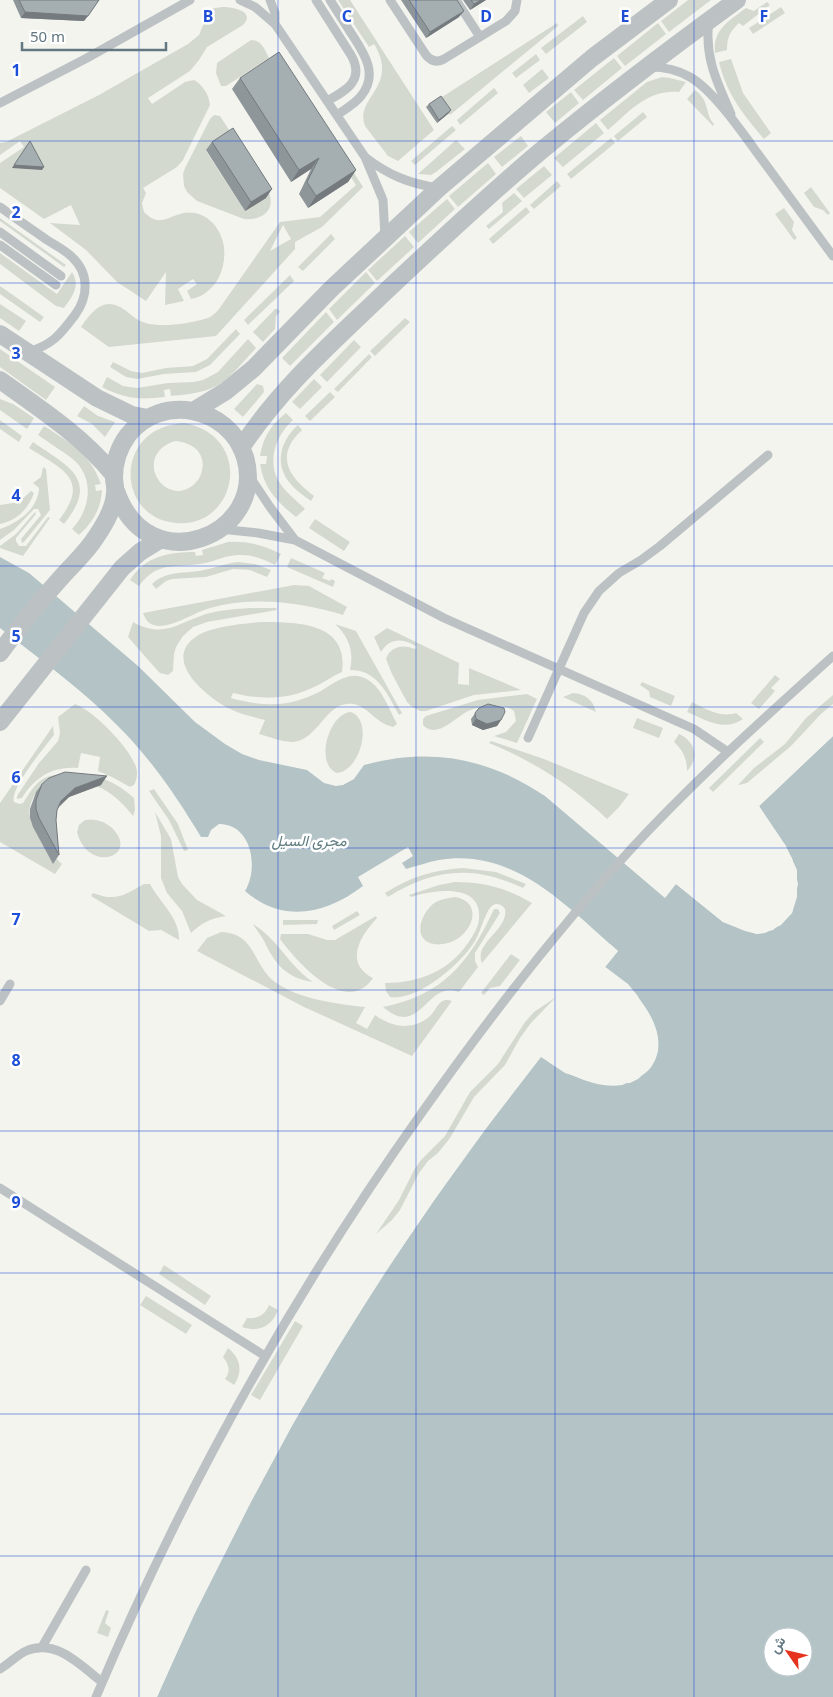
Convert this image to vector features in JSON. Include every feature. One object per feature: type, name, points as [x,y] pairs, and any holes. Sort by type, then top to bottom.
[{"type":"street","points":[[195,410],[226,391],[254,368],[330,289],[440,188],[592,58],[669,0]]},
{"type":"street","points":[[241,448],[259,421],[279,397],[407,271],[541,151],[647,67],[737,0]]},
{"type":"street","points":[[0,334],[103,401],[132,415],[148,418]]},
{"type":"street","points":[[0,380],[89,447],[115,483],[120,504],[128,516],[148,534],[173,542],[191,541],[209,536],[228,522],[241,504],[247,483],[247,472],[241,448],[223,424],[210,415],[195,410],[163,411],[136,426],[120,448],[116,462],[115,483],[109,516],[96,538],[58,580],[0,654]]},
{"type":"street","points":[[0,722],[131,560],[161,539]]},
{"type":"lane","points":[[0,103],[96,53],[190,0]]},
{"type":"lane","points":[[240,0],[255,7],[275,24],[365,157],[383,200],[385,238]]},
{"type":"lane","points":[[270,0],[275,13],[275,24]]},
{"type":"lane","points":[[316,0],[351,55],[356,69],[352,84],[327,101]]},
{"type":"lane","points":[[330,0],[366,56],[370,72],[367,87],[363,94],[358,100],[337,115]]},
{"type":"lane","points":[[390,0],[426,55],[431,60],[441,61],[511,16],[515,11],[517,0]]},
{"type":"lane","points":[[456,0],[480,37]]},
{"type":"lane","points":[[709,20],[707,46],[712,69],[734,121]]},
{"type":"lane","points":[[647,67],[662,67],[691,77],[702,86],[734,121],[833,256]]},
{"type":"lane","points":[[365,157],[392,175],[423,186],[440,188]]},
{"type":"lane","points":[[0,207],[72,256],[82,270],[85,279],[84,297],[81,306],[60,335],[46,346],[28,352]]},
{"type":"lane","points":[[0,232],[61,276]]},
{"type":"lane","points":[[0,245],[56,285]]},
{"type":"lane","points":[[528,738],[584,613],[599,591],[619,573],[656,550],[768,455]]},
{"type":"lane","points":[[247,472],[295,540]]},
{"type":"lane","points":[[220,529],[258,533],[295,540],[444,618],[676,720],[700,733],[728,752]]},
{"type":"lane","points":[[96,1697],[135,1607],[203,1468],[265,1356],[329,1250],[405,1136],[486,1024],[568,921],[630,851],[693,784],[833,656]]},
{"type":"lane","points":[[0,1000],[10,984]]},
{"type":"lane","points":[[0,1188],[265,1356]]},
{"type":"lane","points":[[42,1648],[86,1570]]},
{"type":"lane","points":[[0,1669],[25,1652],[50,1647],[65,1654],[102,1682]]},
{"type":"shaded area","points":[[338,0],[350,0],[434,130],[398,161],[388,156],[365,126],[363,116],[365,107],[380,81],[382,71],[381,59],[374,44],[369,47]]},
{"type":"shaded area","points":[[688,0],[711,0],[669,32],[661,21]]},
{"type":"shaded area","points":[[767,2],[770,5],[743,26],[739,23],[733,29],[728,38],[727,50],[715,53],[716,38],[728,21],[746,8],[754,11]]},
{"type":"shaded area","points":[[222,7],[237,9],[245,13],[247,16],[243,25],[207,47],[190,71],[148,98],[152,104],[185,82],[194,80],[205,91],[210,105],[183,160],[177,167],[143,188],[146,193],[142,203],[144,212],[157,220],[187,213],[194,213],[207,218],[221,235],[224,251],[223,266],[216,283],[207,292],[191,299],[187,291],[197,284],[193,279],[178,289],[184,301],[165,305],[166,272],[146,301],[117,282],[86,250],[50,223],[80,225],[71,205],[44,219],[0,188],[0,163],[24,147],[20,141],[0,155],[0,143],[6,142],[99,95],[188,44],[199,35],[210,9]]},
{"type":"shaded area","points":[[781,7],[785,13],[753,34],[749,28]]},
{"type":"shaded area","points":[[583,16],[587,22],[546,54],[541,48]]},
{"type":"shaded area","points":[[557,23],[558,26],[450,115],[439,99]]},
{"type":"shaded area","points":[[658,23],[666,34],[625,66],[617,56]]},
{"type":"shaded area","points":[[251,40],[255,40],[260,44],[269,58],[226,86],[221,86],[216,73],[217,63]]},
{"type":"shaded area","points":[[536,54],[540,60],[516,78],[512,73]]},
{"type":"shaded area","points":[[614,58],[622,68],[583,100],[574,90]]},
{"type":"shaded area","points":[[731,59],[743,93],[771,133],[764,139],[743,112],[726,84],[719,62]]},
{"type":"shaded area","points":[[542,69],[549,78],[529,93],[523,85]]},
{"type":"shaded area","points":[[662,77],[686,82],[679,92],[658,94],[640,103],[608,130],[600,120],[647,82]]},
{"type":"shaded area","points":[[494,88],[498,93],[460,125],[457,120]]},
{"type":"shaded area","points":[[695,90],[700,94],[705,103],[714,124],[713,126],[687,99]]},
{"type":"shaded area","points":[[571,92],[579,103],[555,123],[546,112]]},
{"type":"shaded area","points":[[643,112],[647,117],[618,141],[614,136]]},
{"type":"shaded area","points":[[214,115],[220,116],[237,142],[206,151],[245,211],[265,198],[269,193],[271,199],[269,210],[266,214],[256,218],[244,219],[197,201],[187,192],[184,186],[183,174],[185,168],[210,119]]},
{"type":"shaded area","points":[[596,123],[604,133],[563,167],[554,158]]},
{"type":"shaded area","points":[[452,126],[456,130],[415,165],[411,161]]},
{"type":"shaded area","points":[[521,136],[528,146],[502,167],[494,157]]},
{"type":"shaded area","points":[[611,138],[615,143],[571,179],[567,174]]},
{"type":"shaded area","points":[[456,140],[465,149],[431,175],[418,174]]},
{"type":"shaded area","points":[[340,151],[363,187],[322,227],[295,242],[295,249],[216,336],[109,347],[81,327],[97,308],[108,304],[120,307],[140,321],[156,325],[173,325],[212,316],[219,309],[280,222],[320,217],[356,185],[336,154]],"holes":[[[283,225],[291,239],[270,251]]]},
{"type":"shaded area","points":[[488,163],[496,174],[458,207],[449,196]]},
{"type":"shaded area","points":[[544,166],[552,175],[524,198],[516,189]]},
{"type":"shaded area","points":[[557,181],[561,186],[534,209],[530,205]]},
{"type":"shaded area","points":[[811,187],[830,213],[828,215],[823,210],[814,207],[804,193]]},
{"type":"shaded area","points":[[514,193],[522,201],[489,229],[486,226],[503,212],[502,203]]},
{"type":"shaded area","points":[[447,199],[455,209],[418,243],[409,232]]},
{"type":"shaded area","points":[[526,207],[530,212],[493,244],[489,239]]},
{"type":"shaded area","points":[[784,208],[794,222],[792,230],[797,238],[794,240],[775,214]]},
{"type":"shaded area","points":[[0,218],[66,265],[64,267],[0,221]]},
{"type":"shaded area","points":[[331,234],[335,239],[303,271],[298,267]]},
{"type":"shaded area","points":[[405,236],[414,247],[377,281],[368,270]]},
{"type":"shaded area","points":[[0,253],[57,294],[72,272],[75,277],[76,287],[64,308],[56,306],[0,264]]},
{"type":"shaded area","points":[[366,272],[375,283],[337,320],[329,309]]},
{"type":"shaded area","points":[[290,275],[294,281],[248,325],[244,320]]},
{"type":"shaded area","points":[[0,286],[44,317],[40,322],[0,294]]},
{"type":"shaded area","points":[[0,304],[26,321],[19,331],[0,318]]},
{"type":"shaded area","points":[[275,309],[278,309],[280,312],[276,316],[275,329],[263,342],[253,332]]},
{"type":"shaded area","points":[[326,312],[334,322],[290,366],[282,358]]},
{"type":"shaded area","points":[[405,318],[410,322],[375,356],[370,351]]},
{"type":"shaded area","points":[[236,329],[240,334],[210,365],[196,372],[164,374],[137,379],[126,377],[110,367],[113,362],[131,371],[142,373],[166,368],[193,366],[207,359]]},
{"type":"shaded area","points":[[248,339],[256,348],[228,378],[220,384],[201,392],[171,396],[170,389],[164,390],[165,397],[140,398],[118,394],[102,387],[107,377],[123,386],[137,388],[203,380],[218,372]]},
{"type":"shaded area","points":[[354,340],[361,347],[327,382],[320,375]]},
{"type":"shaded area","points":[[0,349],[55,387],[46,400],[0,367]]},
{"type":"shaded area","points":[[369,354],[372,357],[338,392],[334,389]]},
{"type":"shaded area","points":[[314,379],[322,387],[300,409],[292,402]]},
{"type":"shaded area","points":[[257,384],[263,386],[264,392],[243,417],[234,409]]},
{"type":"shaded area","points":[[330,392],[335,397],[310,421],[305,416]]},
{"type":"shaded area","points":[[0,399],[13,404],[34,418],[27,429],[0,410]]},
{"type":"shaded area","points":[[84,406],[98,416],[115,422],[105,437],[92,424],[77,416]]},
{"type":"shaded area","points":[[286,413],[293,420],[282,432],[278,440],[275,447],[273,464],[278,480],[287,492],[305,509],[296,517],[272,494],[265,481],[260,464],[266,464],[267,456],[260,456],[266,437],[276,422]]},
{"type":"shaded area","points":[[0,420],[22,436],[19,442],[0,429]]},
{"type":"shaded area","points":[[185,423],[207,432],[222,446],[229,463],[230,481],[224,498],[213,512],[197,521],[176,523],[156,517],[142,506],[133,490],[131,472],[134,455],[145,439],[161,428]],"holes":[[[175,441],[187,443],[196,449],[202,458],[203,464],[201,473],[192,486],[181,491],[171,490],[156,477],[155,457],[162,448]]]},
{"type":"shaded area","points":[[298,425],[302,430],[293,440],[289,449],[287,457],[288,466],[298,481],[314,496],[311,501],[291,485],[284,475],[282,467],[281,460],[284,445],[287,438]]},
{"type":"shaded area","points":[[44,426],[71,444],[85,457],[91,464],[101,484],[95,485],[96,491],[102,490],[98,509],[92,520],[79,535],[72,529],[78,522],[86,505],[88,487],[86,478],[76,462],[38,435]]},
{"type":"shaded area","points":[[33,442],[68,467],[76,476],[80,485],[79,496],[74,509],[64,524],[59,520],[68,506],[72,494],[72,485],[68,476],[61,469],[29,448]]},
{"type":"shaded area","points":[[43,467],[46,469],[50,510],[24,542],[22,543],[21,539],[41,515],[38,509],[34,509],[14,530],[0,540],[0,529],[14,523],[31,509],[38,496],[39,488],[33,483],[41,477]]},
{"type":"shaded area","points":[[31,491],[34,493],[32,499],[22,513],[12,520],[0,524],[0,505],[19,502]]},
{"type":"shaded area","points":[[35,512],[36,514],[16,538],[19,546],[26,546],[48,517],[50,518],[23,556],[0,548],[0,546],[16,534]]},
{"type":"shaded area","points":[[315,519],[350,542],[344,551],[309,528]]},
{"type":"shaded area","points":[[228,542],[256,544],[281,554],[275,565],[251,556],[233,555],[195,565],[162,568],[146,578],[139,586],[130,580],[143,566],[158,557],[185,552],[195,552],[196,556],[203,555],[202,550]]},
{"type":"shaded area","points":[[291,558],[325,573],[322,578],[335,581],[333,587],[287,567]]},
{"type":"shaded area","points":[[238,562],[255,564],[271,570],[267,577],[250,570],[233,569],[206,577],[172,579],[156,589],[152,584],[170,574],[204,570]]},
{"type":"shaded area","points":[[294,585],[309,586],[347,607],[343,615],[294,604],[243,602],[210,608],[173,623],[160,626],[149,623],[143,613]]},
{"type":"shaded area","points":[[249,608],[276,608],[277,610],[207,622],[193,627],[183,636],[176,647],[173,671],[168,675],[160,673],[128,637],[133,622],[144,627],[162,629],[170,628],[211,613]]},
{"type":"shaded area","points":[[261,622],[304,625],[318,628],[329,634],[337,643],[342,655],[342,672],[318,685],[294,694],[264,698],[233,693],[231,698],[264,704],[288,703],[315,694],[339,680],[358,676],[375,686],[386,701],[397,724],[393,727],[387,725],[358,705],[344,704],[329,714],[310,735],[302,740],[289,742],[259,734],[265,720],[232,710],[208,695],[190,676],[185,666],[183,655],[187,645],[197,636],[211,630]]},
{"type":"shaded area","points":[[335,624],[356,631],[402,713],[399,715],[386,692],[375,679],[360,671],[350,670],[351,651],[347,639]]},
{"type":"shaded area","points":[[387,628],[459,663],[458,684],[469,685],[469,668],[521,690],[474,695],[426,711],[420,711],[407,702],[386,659],[391,651],[398,647],[415,649],[417,647],[398,640],[393,641],[381,652],[374,637]]},
{"type":"shaded area","points":[[775,675],[780,679],[771,688],[775,691],[759,709],[751,703]]},
{"type":"shaded area","points":[[642,682],[675,696],[671,706],[650,697],[649,691],[640,685]]},
{"type":"shaded area","points":[[573,693],[588,698],[596,712],[563,697]]},
{"type":"shaded area","points":[[527,694],[537,699],[517,743],[494,736],[506,732],[516,721],[514,711],[505,707],[479,707],[468,711],[440,729],[428,729],[423,725],[423,719],[426,716],[478,700]]},
{"type":"shaded area","points":[[833,695],[833,704],[791,746],[747,783],[738,785],[754,768],[785,744],[806,718]]},
{"type":"shaded area","points":[[692,702],[719,714],[736,713],[743,719],[729,725],[708,721],[687,712]]},
{"type":"shaded area","points":[[75,704],[101,722],[119,740],[137,769],[134,785],[130,787],[98,771],[100,757],[81,753],[78,768],[61,769],[46,774],[33,784],[22,798],[17,799],[17,796],[39,763],[58,741],[60,733],[58,717]]},
{"type":"shaded area","points":[[351,712],[358,717],[362,725],[361,745],[358,755],[352,764],[345,770],[337,773],[330,768],[326,760],[327,740],[336,721],[343,715]]},
{"type":"shaded area","points":[[637,718],[663,728],[659,738],[633,728]]},
{"type":"shaded area","points":[[53,726],[54,735],[22,778],[14,796],[14,802],[23,803],[35,786],[45,778],[72,773],[91,775],[110,781],[134,798],[135,810],[133,816],[108,792],[96,786],[79,785],[36,792],[31,805],[30,816],[40,837],[62,864],[55,874],[0,842],[0,803]]},
{"type":"shaded area","points":[[679,734],[689,741],[694,750],[693,761],[687,771],[684,755],[674,742]]},
{"type":"shaded area","points":[[760,738],[764,742],[713,792],[709,788]]},
{"type":"shaded area","points":[[491,741],[544,759],[629,794],[607,819],[566,785],[522,758],[489,743]]},
{"type":"shaded area","points":[[154,789],[178,824],[188,850],[184,851],[169,820],[149,791]]},
{"type":"shaded area","points":[[155,812],[171,839],[178,877],[182,884],[197,900],[226,916],[207,921],[191,933],[182,911],[167,893],[161,878],[161,836]]},
{"type":"shaded area","points":[[85,820],[99,820],[111,827],[119,837],[120,846],[117,853],[101,857],[91,853],[83,845],[77,832],[79,825]]},
{"type":"shaded area","points":[[463,868],[496,872],[526,884],[523,888],[488,876],[454,873],[422,880],[388,897],[385,893],[422,875],[442,870]]},
{"type":"shaded area","points":[[455,882],[476,883],[495,887],[514,893],[532,903],[482,963],[482,949],[505,917],[505,909],[499,904],[490,908],[475,941],[450,970],[413,993],[401,997],[390,997],[386,991],[385,983],[410,981],[432,974],[452,961],[474,934],[479,918],[478,906],[473,899],[454,891],[431,892],[411,897],[409,895]]},
{"type":"shaded area","points":[[144,884],[150,884],[169,911],[176,925],[179,940],[161,930],[149,931],[91,896],[93,893],[108,897],[120,896]]},
{"type":"shaded area","points":[[455,897],[466,901],[471,908],[470,925],[456,940],[446,944],[434,944],[427,941],[422,937],[420,931],[426,911],[436,902]]},
{"type":"shaded area","points":[[494,909],[498,909],[500,913],[475,953],[475,961],[478,967],[459,992],[448,990],[439,994],[415,1013],[406,1017],[396,1015],[383,1007],[404,1002],[422,994],[452,974],[475,945]]},
{"type":"shaded area","points":[[357,911],[360,915],[334,930],[332,926]]},
{"type":"shaded area","points":[[376,916],[377,918],[365,932],[358,949],[359,965],[364,972],[373,978],[362,989],[349,992],[336,989],[323,982],[298,960],[280,939],[281,934],[308,934],[327,940],[335,940]]},
{"type":"shaded area","points":[[283,920],[318,920],[317,924],[283,925]]},
{"type":"shaded area","points":[[253,924],[262,930],[297,968],[313,982],[296,977],[283,969],[272,957]]},
{"type":"shaded area","points":[[221,932],[241,938],[268,975],[284,988],[318,1000],[365,1007],[356,1023],[367,1029],[375,1015],[395,1025],[409,1026],[429,1017],[442,1001],[452,1001],[412,1056],[304,1007],[197,951],[207,938]]},
{"type":"shaded area","points":[[511,954],[520,960],[500,986],[490,988],[484,995],[481,993]]},
{"type":"shaded area","points":[[556,997],[531,1023],[505,1065],[474,1097],[450,1138],[419,1173],[400,1210],[376,1234],[399,1200],[414,1170],[421,1160],[445,1136],[470,1092],[498,1064],[525,1022],[534,1012]]},
{"type":"shaded area","points":[[164,1265],[211,1296],[205,1305],[159,1274]]},
{"type":"shaded area","points":[[146,1296],[192,1325],[186,1334],[140,1305]]},
{"type":"shaded area","points":[[269,1305],[278,1310],[268,1324],[254,1329],[242,1327],[247,1318],[261,1316]]},
{"type":"shaded area","points":[[295,1321],[303,1326],[260,1400],[251,1395]]},
{"type":"shaded area","points":[[228,1348],[236,1356],[239,1365],[239,1375],[234,1385],[225,1379],[228,1368],[223,1357]]},
{"type":"shaded area","points":[[106,1610],[109,1611],[105,1623],[111,1628],[108,1637],[97,1633]]},
{"type":"water","name":"مجرى السيل","points":[[0,557],[29,573],[138,666],[195,722],[242,754],[259,760],[307,770],[324,783],[336,786],[343,785],[354,779],[364,765],[389,760],[436,757],[480,765],[524,783],[545,796],[665,898],[676,884],[723,922],[757,934],[773,930],[792,913],[798,884],[792,858],[759,806],[833,736],[833,1697],[157,1697],[186,1632],[249,1504],[319,1379],[395,1258],[448,1181],[514,1091],[541,1056],[558,1068],[590,1082],[612,1086],[624,1084],[642,1075],[651,1067],[657,1053],[658,1039],[655,1025],[638,997],[605,967],[618,951],[559,899],[515,871],[491,863],[466,858],[439,860],[406,869],[402,863],[413,856],[408,847],[358,877],[363,886],[349,896],[319,909],[289,911],[274,908],[259,901],[245,891],[249,882],[252,860],[250,849],[239,831],[230,826],[219,824],[211,830],[208,837],[201,837],[178,800],[144,754],[119,727],[70,682],[0,628]]},
{"type":"pier","points":[[833,734],[759,806],[786,846],[797,870],[797,897],[792,913],[781,925],[765,933],[757,934],[745,931],[723,922],[676,884],[678,882],[715,913],[735,926],[757,931],[765,930],[785,918],[790,912],[795,897],[794,871],[784,847],[757,806]]},
{"type":"pier","points":[[610,944],[618,951],[605,967],[628,984],[637,995],[652,1020],[657,1033],[658,1051],[651,1067],[638,1079],[630,1083],[607,1084],[593,1082],[565,1073],[541,1057],[435,1199],[385,1272],[338,1347],[293,1424],[251,1502],[194,1615],[157,1697],[155,1697],[192,1613],[220,1557],[291,1422],[336,1346],[383,1271],[433,1197],[539,1055],[542,1054],[579,1076],[607,1082],[629,1081],[637,1077],[649,1066],[655,1051],[655,1034],[650,1021],[635,997],[626,986],[603,968],[603,965],[614,952],[608,946]]},
{"type":"building","points":[[19,0],[99,0],[88,16],[25,12]]},
{"type":"building","points":[[409,0],[457,0],[464,11],[430,32]]},
{"type":"building","points":[[471,0],[481,0],[474,4]]},
{"type":"building","points":[[279,52],[356,170],[316,196],[307,182],[319,158],[299,170],[240,78]]},
{"type":"building","points":[[441,96],[451,110],[439,120],[429,104]]},
{"type":"building","points":[[233,128],[272,189],[251,202],[212,142]]},
{"type":"building","points":[[30,141],[44,167],[14,165]]},
{"type":"building","points":[[488,704],[504,708],[505,712],[501,720],[487,724],[476,719],[475,713],[479,708]]},
{"type":"building","points":[[65,772],[107,776],[75,788],[61,801],[57,810],[56,820],[59,855],[39,818],[36,800],[42,784],[49,778]]}]
